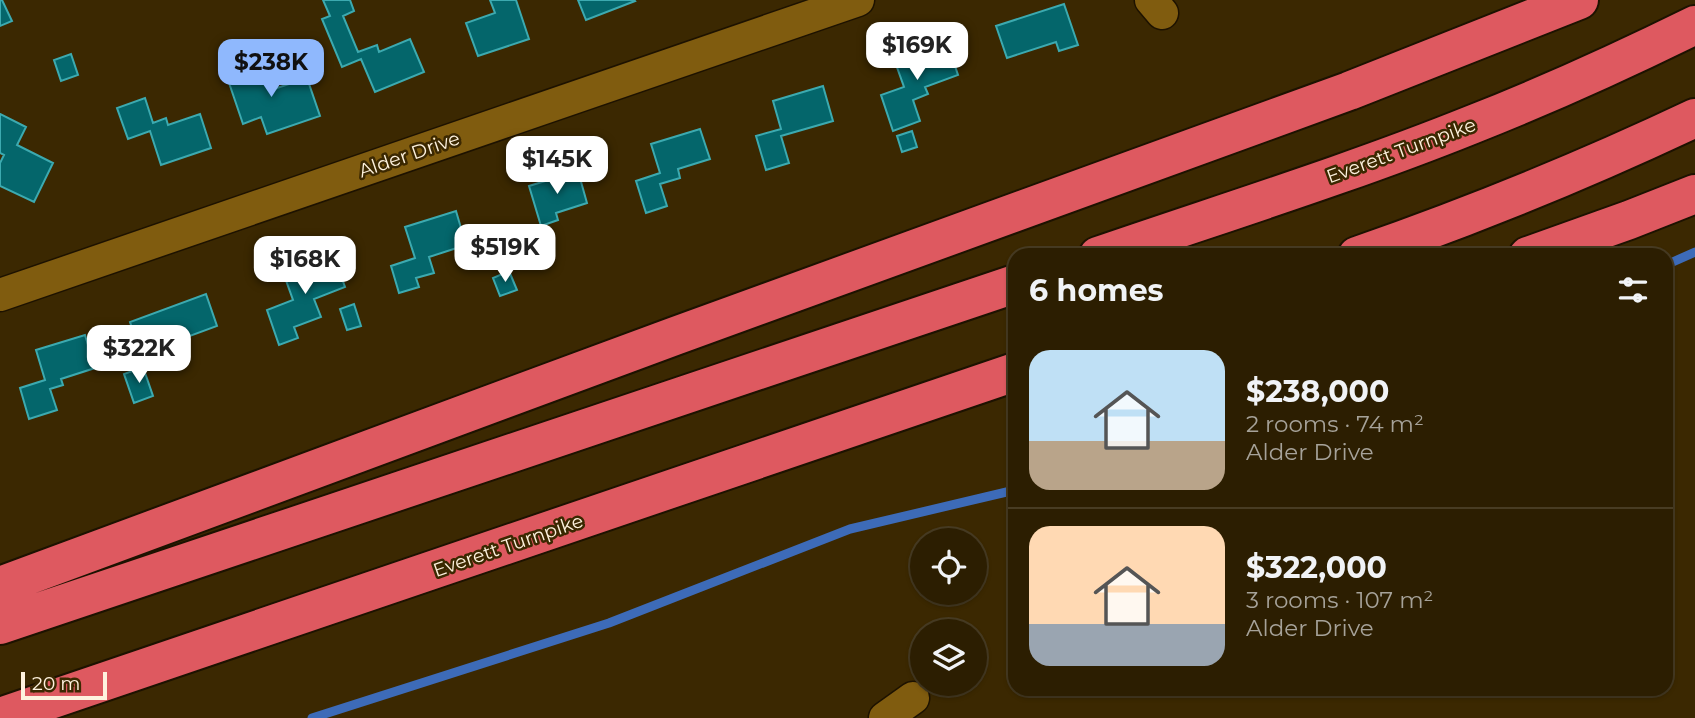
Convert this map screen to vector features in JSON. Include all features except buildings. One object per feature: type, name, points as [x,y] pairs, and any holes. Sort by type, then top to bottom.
[{"type":"highway","points":[[1442,55],[1559,0]]},
{"type":"highway","points":[[0,586],[1349,91],[1579,0]]},
{"type":"highway","name":"Everett Turnpike","points":[[1121,248],[1469,125],[1577,80],[1695,25]]},
{"type":"highway","points":[[1379,248],[1531,191],[1695,118]]},
{"type":"highway","points":[[1551,248],[1695,194]]},
{"type":"highway","points":[[0,625],[1008,286]]},
{"type":"highway","name":"Everett Turnpike","points":[[0,717],[1008,374]]},
{"type":"highway","points":[[737,467],[1008,399]]},
{"type":"street","name":"Alder Drive","points":[[0,295],[858,0]]},
{"type":"street","points":[[886,718],[913,698]]},
{"type":"waterway","points":[[1673,262],[1695,252]]},
{"type":"waterway","points":[[312,718],[609,623],[850,529],[1008,492]]}]
